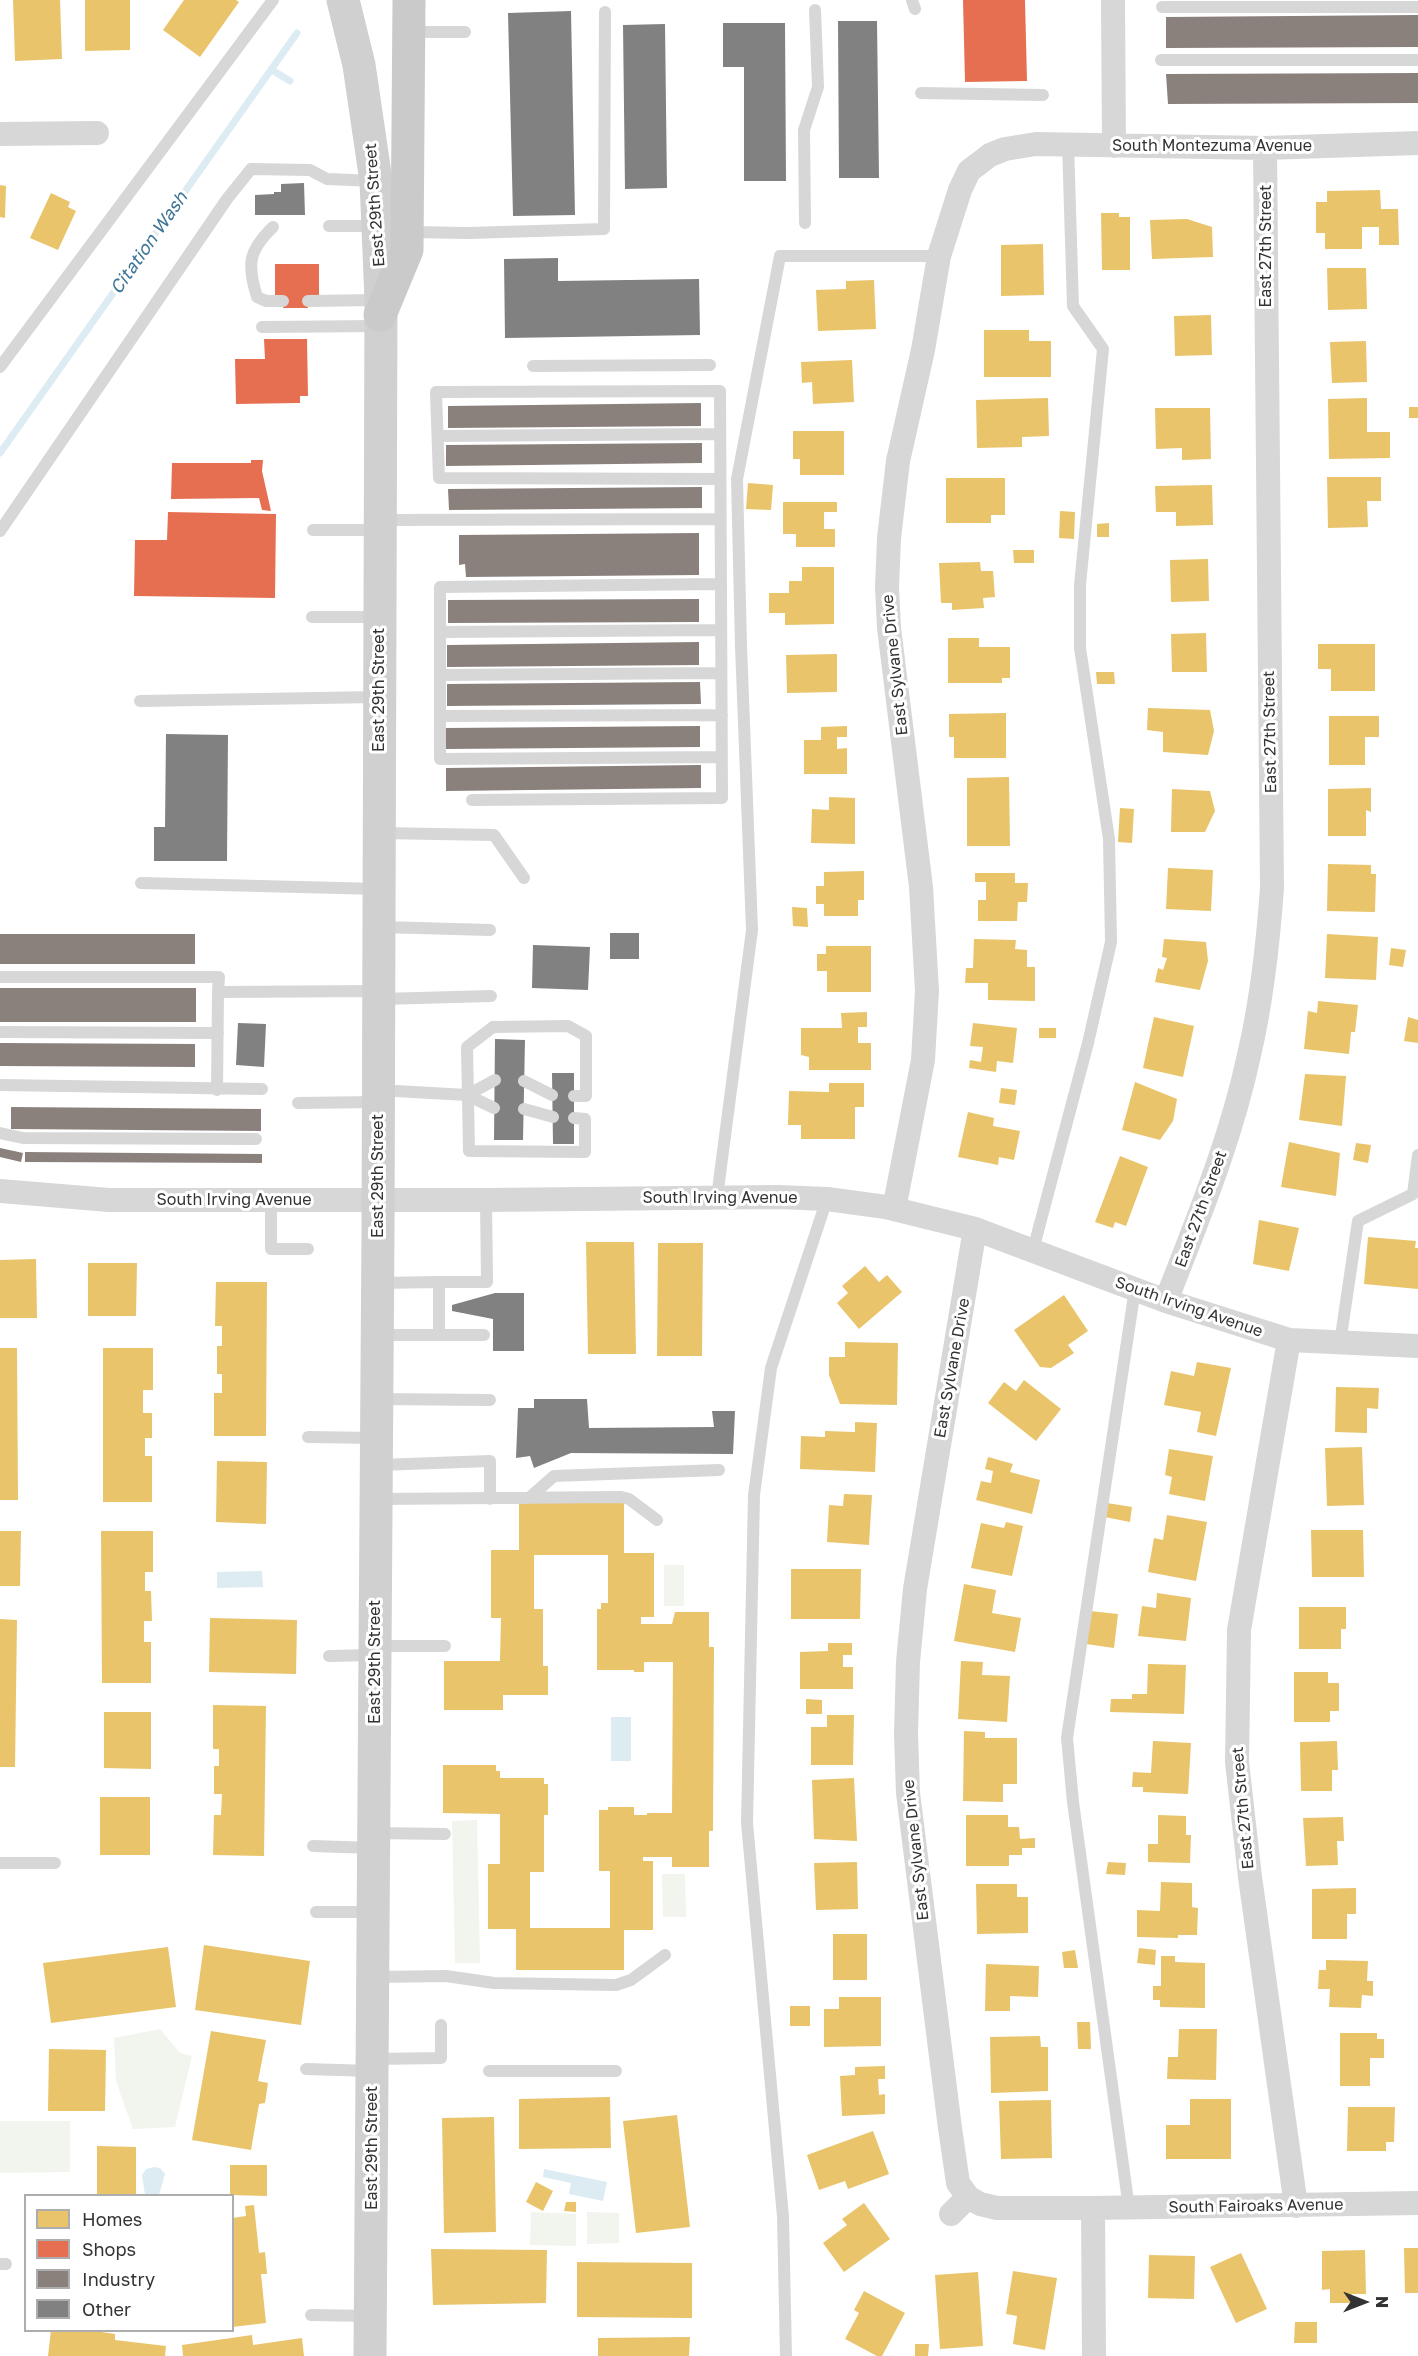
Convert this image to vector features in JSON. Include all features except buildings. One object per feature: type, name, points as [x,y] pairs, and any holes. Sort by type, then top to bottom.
[{"type":"main road","points":[[380,314],[407,250],[392,229],[409,32],[409,0]]},
{"type":"street","name":"East 29th Street","points":[[343,0],[359,65],[376,181],[392,229]]},
{"type":"street","points":[[1113,0],[1114,146]]},
{"type":"street","points":[[0,134],[97,133]]},
{"type":"street","name":"South Montezuma Avenue","points":[[1007,149],[1036,144],[1265,148],[1418,143]]},
{"type":"street","name":"East 27th Street","points":[[1166,1301],[1231,1126],[1249,1056],[1261,992],[1269,929],[1272,877],[1265,148]]},
{"type":"street","name":"East Sylvane Drive","points":[[894,1209],[912,1128],[923,1060],[927,991],[921,887],[889,628],[887,586],[889,538],[898,461],[923,350],[939,256],[969,171],[990,155],[1007,149]]},
{"type":"street","name":"East 29th Street","points":[[370,2356],[378,1283],[380,314]]},
{"type":"street","name":"South Irving Avenue","points":[[0,1191],[108,1200],[486,1200],[717,1197],[827,1199],[894,1209],[975,1229],[1166,1301],[1289,1340],[1418,1346]]},
{"type":"street","name":"East Sylvane Drive","points":[[975,1229],[915,1589],[908,1662],[906,1734],[908,1793],[959,2205],[980,2204],[997,2208],[1093,2208]]},
{"type":"street","name":"East 27th Street","points":[[1289,1340],[1239,1630],[1237,1762],[1250,1877],[1296,2206]]},
{"type":"street","name":"South Fairoaks Avenue","points":[[1093,2208],[1418,2203]]},
{"type":"street","points":[[1093,2208],[1094,2356]]},
{"type":"lane","points":[[0,367],[273,0]]},
{"type":"lane","points":[[1162,6],[1418,6]]},
{"type":"lane","points":[[805,223],[804,130],[818,87],[815,10]]},
{"type":"lane","points":[[329,226],[469,233],[604,229],[605,12]]},
{"type":"lane","points":[[409,32],[465,32]]},
{"type":"lane","points":[[1161,60],[1418,60]]},
{"type":"lane","points":[[921,93],[1043,95]]},
{"type":"lane","points":[[1033,1250],[1088,1043],[1111,942],[1109,839],[1080,648],[1080,585],[1103,349],[1073,306],[1068,144]]},
{"type":"lane","points":[[0,531],[227,199],[251,169],[310,170],[327,179],[376,181]]},
{"type":"lane","points":[[273,227],[261,238],[250,259],[251,277],[257,297],[266,301],[283,301]]},
{"type":"lane","points":[[717,1197],[753,930],[741,646],[737,479],[780,256],[939,256]]},
{"type":"lane","points":[[308,301],[380,314]]},
{"type":"lane","points":[[262,327],[380,314]]},
{"type":"lane","points":[[533,366],[710,365]]},
{"type":"lane","points":[[472,800],[722,798],[720,391],[436,392],[440,478],[720,479]]},
{"type":"lane","points":[[438,436],[720,434]]},
{"type":"lane","points":[[313,530],[380,525],[720,519]]},
{"type":"lane","points":[[721,584],[440,587],[440,759],[722,758]]},
{"type":"lane","points":[[312,617],[380,617]]},
{"type":"lane","points":[[440,632],[721,630]]},
{"type":"lane","points":[[440,675],[721,673]]},
{"type":"lane","points":[[140,701],[380,697]]},
{"type":"lane","points":[[440,716],[722,715]]},
{"type":"lane","points":[[379,833],[494,835],[524,878]]},
{"type":"lane","points":[[141,883],[379,889]]},
{"type":"lane","points":[[379,927],[490,930]]},
{"type":"lane","points":[[0,977],[219,977],[217,1090]]},
{"type":"lane","points":[[218,992],[491,996]]},
{"type":"lane","points":[[568,1026],[586,1036],[580,1096],[580,1118],[585,1152],[469,1151],[467,1095],[467,1047],[493,1027],[568,1026]]},
{"type":"lane","points":[[0,1032],[218,1033]]},
{"type":"lane","points":[[467,1095],[495,1080]]},
{"type":"lane","points":[[524,1082],[552,1095]]},
{"type":"lane","points":[[0,1085],[262,1089]]},
{"type":"lane","points":[[298,1103],[378,1096],[467,1095],[494,1108]]},
{"type":"lane","points":[[524,1109],[553,1117]]},
{"type":"lane","points":[[0,1133],[22,1138],[256,1139]]},
{"type":"lane","points":[[1340,1343],[1358,1221],[1413,1194],[1418,1155]]},
{"type":"lane","points":[[786,2356],[783,2217],[747,1823],[754,1496],[771,1368],[827,1199]]},
{"type":"lane","points":[[271,1200],[271,1248],[308,1248]]},
{"type":"lane","points":[[378,1283],[487,1282],[486,1200]]},
{"type":"lane","points":[[440,1282],[440,1335]]},
{"type":"lane","points":[[1129,2208],[1074,1814],[1067,1738],[1135,1289]]},
{"type":"lane","points":[[377,1335],[484,1335]]},
{"type":"lane","points":[[377,1399],[490,1400]]},
{"type":"lane","points":[[308,1437],[376,1451],[490,1461],[490,1499]]},
{"type":"lane","points":[[529,1498],[554,1476],[719,1470]]},
{"type":"lane","points":[[376,1499],[621,1497],[629,1499],[657,1520]]},
{"type":"lane","points":[[329,1656],[375,1650],[445,1646]]},
{"type":"lane","points":[[313,1846],[445,1834]]},
{"type":"lane","points":[[0,1863],[55,1863]]},
{"type":"lane","points":[[316,1912],[373,1912]]},
{"type":"lane","points":[[373,1977],[446,1976],[494,1983],[616,1985],[631,1980],[665,1955]]},
{"type":"lane","points":[[306,2069],[441,2058],[441,2025]]},
{"type":"lane","points":[[489,2071],[616,2071]]},
{"type":"lane","points":[[311,2315],[371,2316]]},
{"type":"shaded area","points":[[664,1565],[684,1565],[684,1606],[664,1606]]},
{"type":"shaded area","points":[[262,1571],[263,1587],[217,1588],[217,1572]]},
{"type":"shaded area","points":[[611,1717],[631,1717],[631,1761],[611,1761]]},
{"type":"shaded area","points":[[477,1820],[480,1963],[455,1963],[452,1821]]},
{"type":"shaded area","points":[[662,1874],[685,1874],[686,1917],[663,1917]]},
{"type":"shaded area","points":[[160,2029],[180,2053],[192,2056],[175,2127],[133,2129],[116,2081],[114,2038]]},
{"type":"shaded area","points":[[0,2121],[70,2121],[70,2172],[0,2173]]},
{"type":"shaded area","points":[[160,2168],[165,2174],[159,2194],[145,2194],[142,2175],[146,2169]]},
{"type":"shaded area","points":[[544,2169],[607,2182],[603,2201],[569,2194],[571,2183],[543,2177]]},
{"type":"shaded area","points":[[531,2212],[576,2214],[576,2246],[530,2245]]},
{"type":"shaded area","points":[[587,2212],[619,2213],[619,2243],[587,2244]]},
{"type":"waterway","name":"Citation Wash","points":[[0,453],[297,33]]},
{"type":"waterway","points":[[272,70],[290,81]]}]
